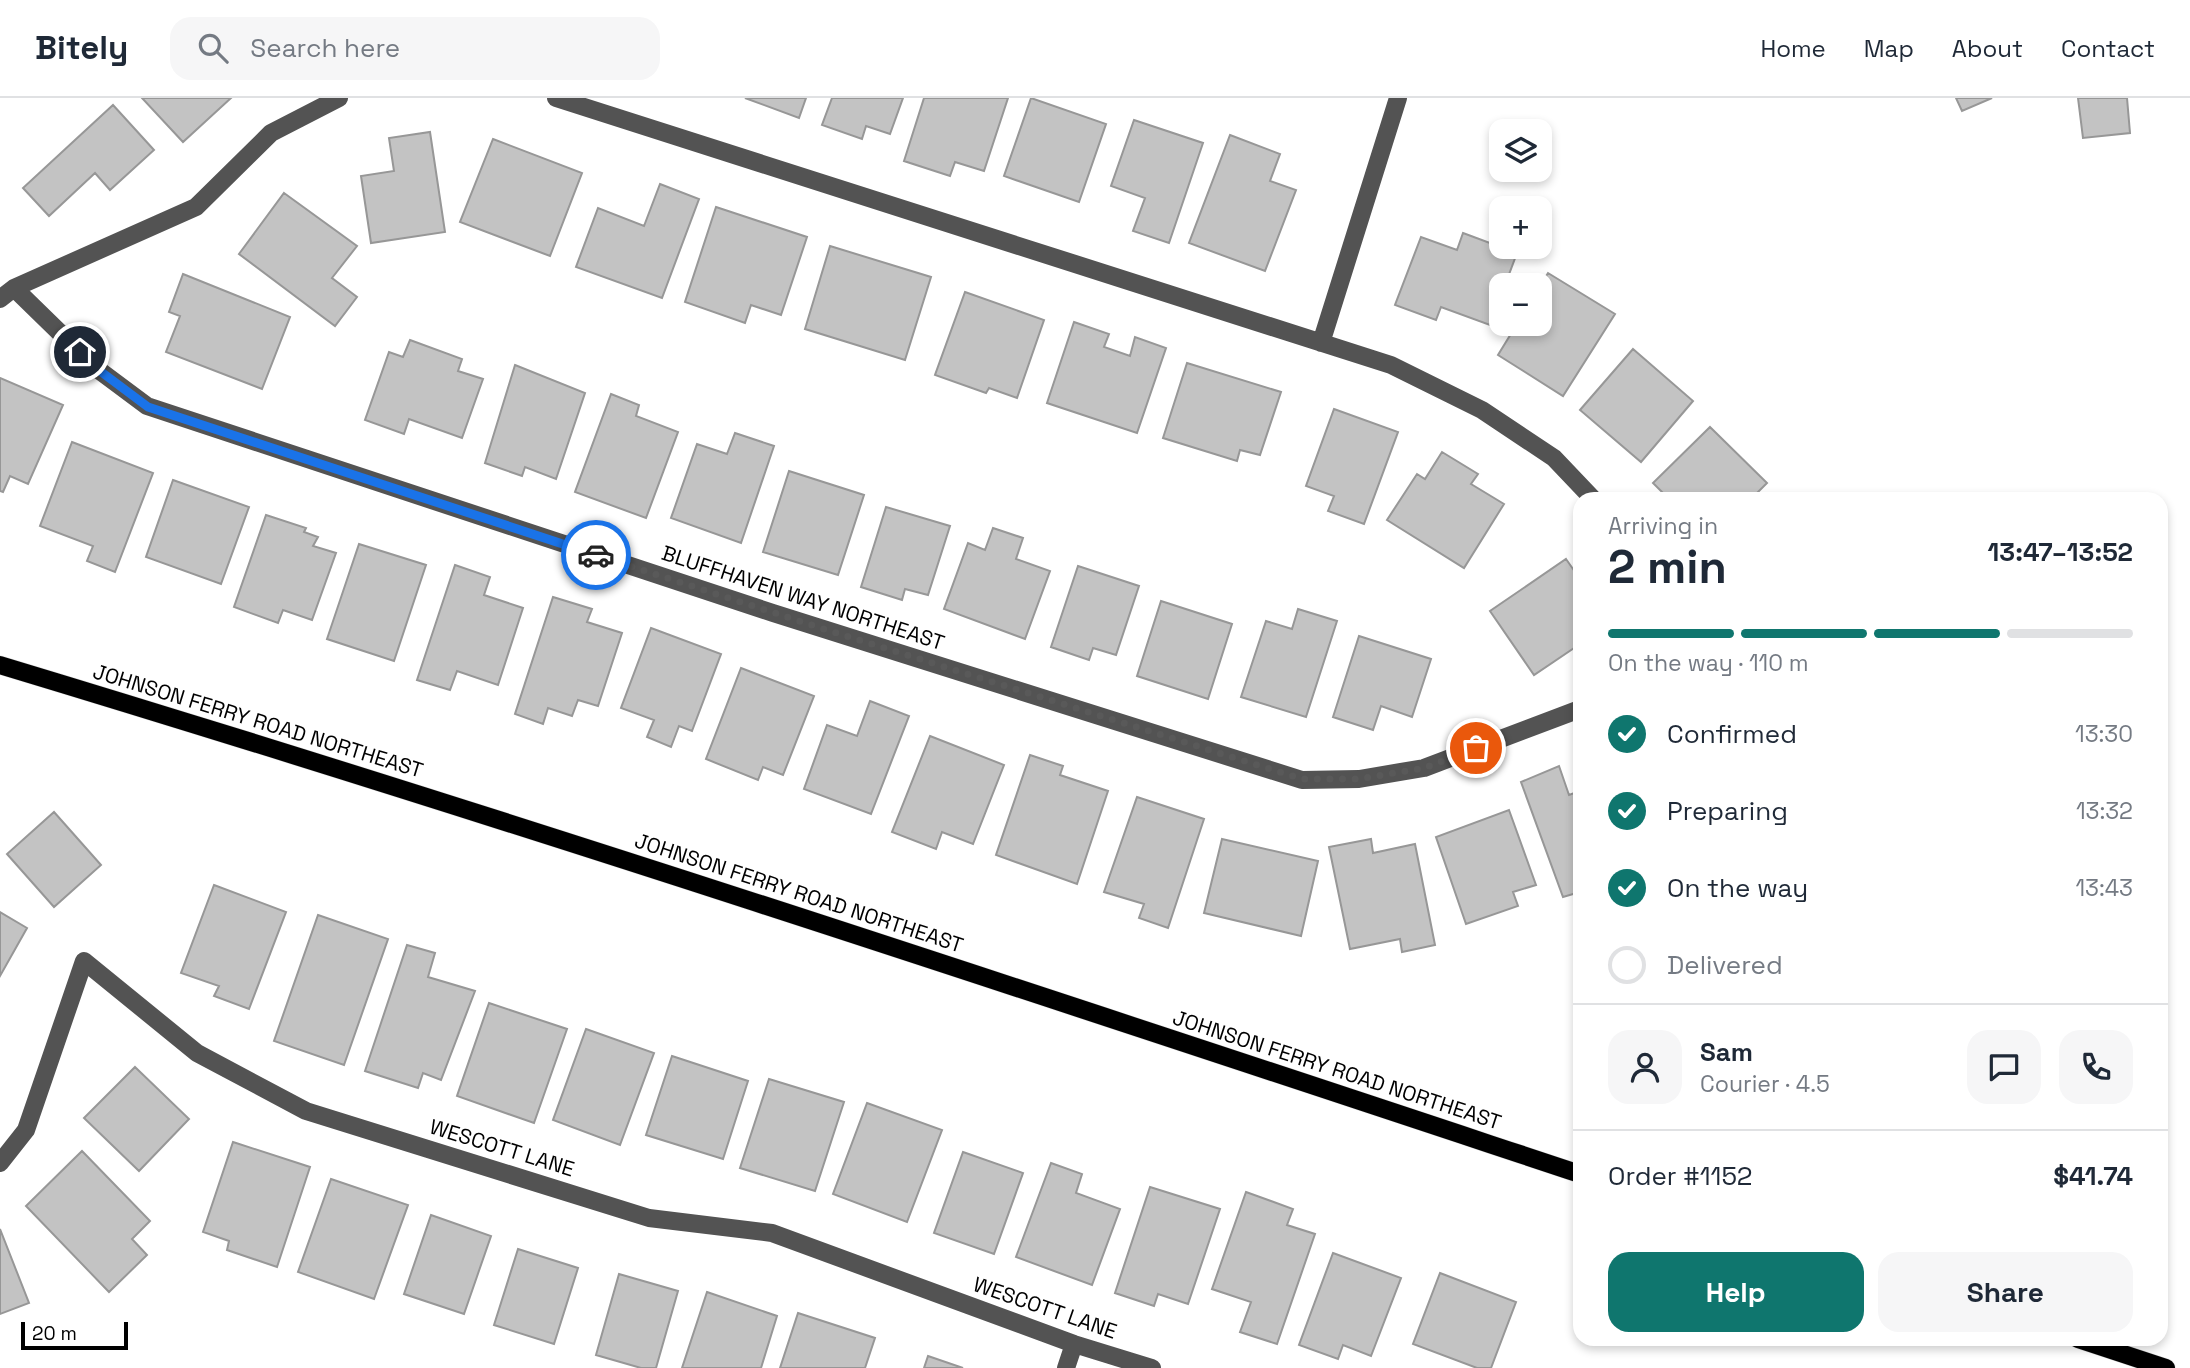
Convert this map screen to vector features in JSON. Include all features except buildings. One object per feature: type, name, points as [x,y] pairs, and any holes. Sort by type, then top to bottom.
[{"type":"main road","name":"JOHNSON FERRY ROAD NORTHEAST","points":[[0,665],[153,710],[773,907],[1573,1172]]},
{"type":"main road","points":[[2099,1346],[2166,1368]]},
{"type":"street","name":"BLUFFHAVEN WAY NORTHEAST","points":[[339,98],[271,133],[196,207],[7,294],[148,407],[773,613],[1302,779],[1359,779],[1424,768],[1573,712]]},
{"type":"street","points":[[556,98],[1391,365],[1482,410],[1554,458],[1586,492]]},
{"type":"street","points":[[1321,344],[1398,98]]},
{"type":"street","name":"WESCOTT LANE","points":[[0,1163],[26,1130],[84,961],[197,1053],[306,1111],[649,1217],[772,1233],[1074,1344],[1152,1368]]},
{"type":"street","points":[[1066,1368],[1074,1344]]},
{"type":"way so far","points":[[596,555],[1302,779],[1359,779],[1424,768],[1476,748]]},
{"type":"route","points":[[80,352],[96,368],[148,407],[596,555]]}]
